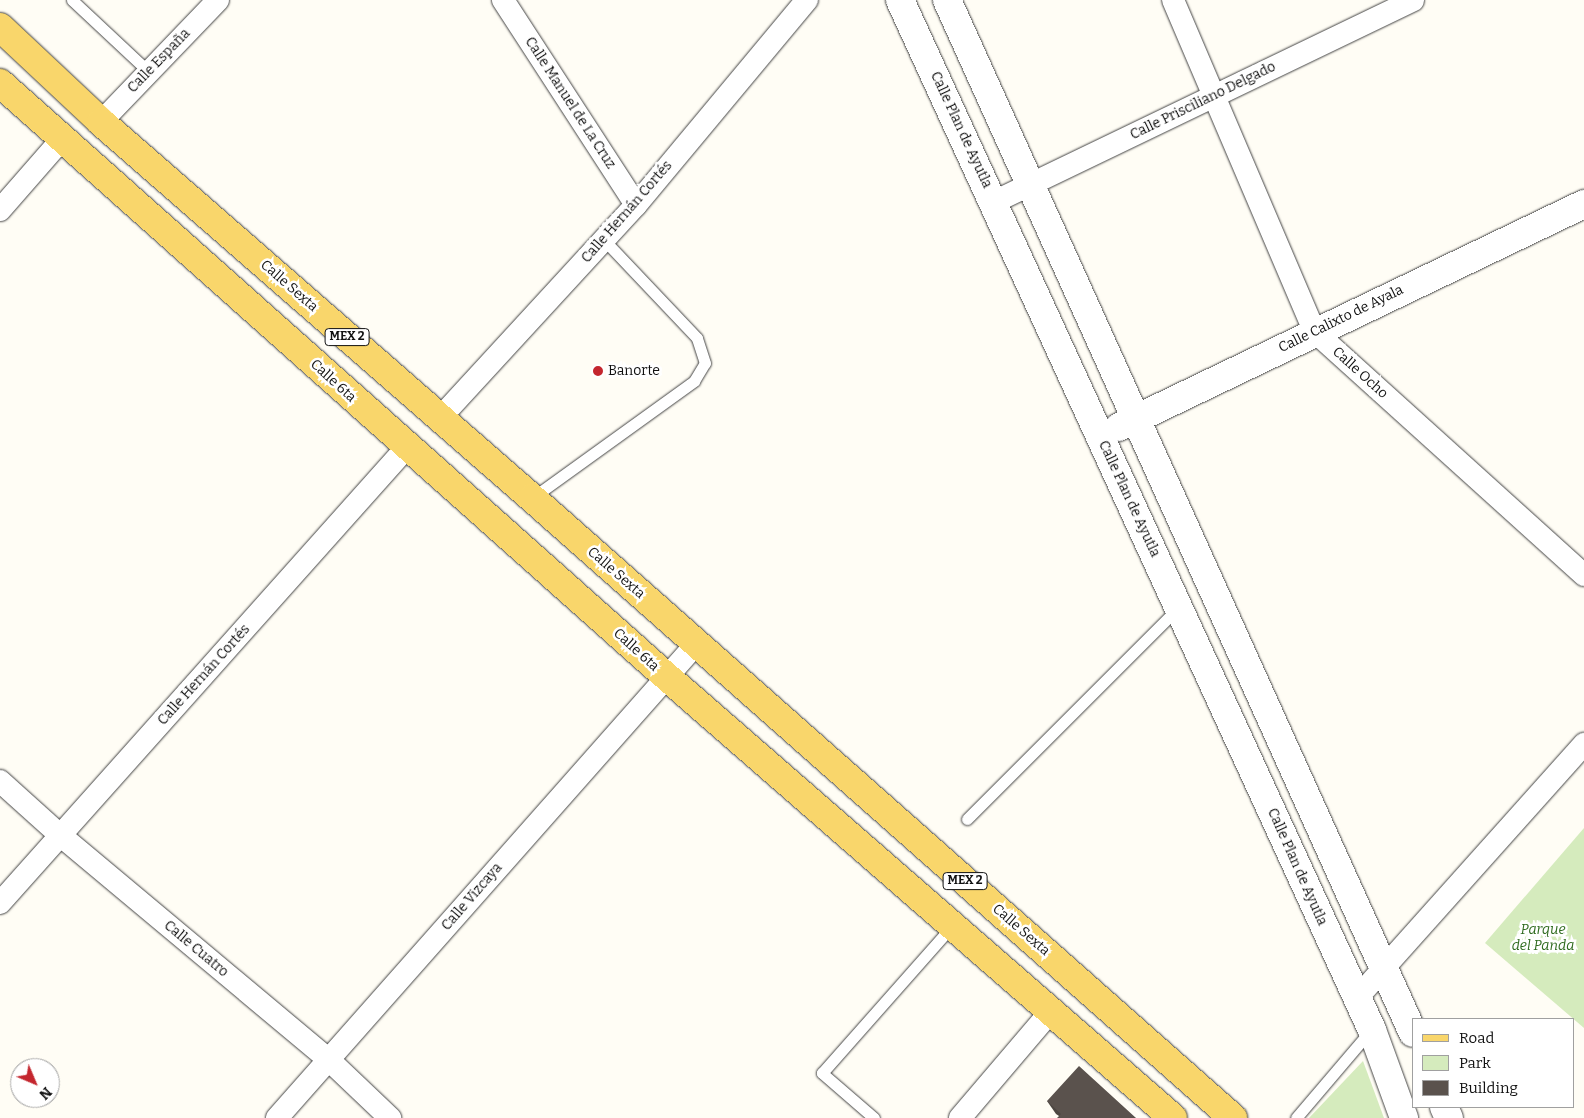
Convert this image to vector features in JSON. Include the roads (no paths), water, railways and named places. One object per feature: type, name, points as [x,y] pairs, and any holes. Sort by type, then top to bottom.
[{"type":"main road","name":"Calle Sexta","points":[[0,27],[101,122],[532,498],[1233,1118]]},
{"type":"main road","name":"Calle 6ta","points":[[0,83],[61,140],[666,677]]},
{"type":"main road","name":"MEX 2","points":[[666,677],[1174,1118]]},
{"type":"street","name":"Calle España","points":[[101,122],[218,0]]},
{"type":"street","name":"Calle Manuel de La Cruz","points":[[503,0],[636,205]]},
{"type":"street","name":"Calle Hernán Cortés","points":[[440,418],[636,205],[807,0]]},
{"type":"street","name":"Calle Plan de Ayutla","points":[[900,0],[1372,1030],[1404,1118]]},
{"type":"street","points":[[947,0],[1032,184],[1135,420],[1412,1031]]},
{"type":"street","name":"Calle Ocho","points":[[1173,0],[1314,331],[1584,575]]},
{"type":"street","name":"Calle Prisciliano Delgado","points":[[994,202],[1413,0]]},
{"type":"street","points":[[0,210],[61,140]]},
{"type":"street","name":"Calle Calixto de Ayala","points":[[1099,435],[1135,420],[1314,331],[1584,204]]},
{"type":"street","name":"Calle Hernán Cortés","points":[[0,903],[407,447]]},
{"type":"street","name":"Calle Vizcaya","points":[[277,1118],[697,644]]},
{"type":"street","points":[[1357,998],[1584,744]]},
{"type":"street","name":"Calle Cuatro","points":[[0,781],[60,835],[328,1060],[390,1118]]},
{"type":"street","points":[[960,1118],[1051,1011]]},
{"type":"lane","points":[[72,0],[149,72]]},
{"type":"lane","points":[[532,498],[694,381],[705,363],[697,338],[604,240]]},
{"type":"lane","points":[[967,819],[1179,607]]},
{"type":"lane","points":[[874,1118],[822,1073],[952,925]]},
{"type":"lane","points":[[1296,1118],[1372,1030]]},
{"type":"place","name":"Banorte","points":[[598,371]]},
{"type":"park label","name":"Parque del Panda","points":[[1543,938]]}]
